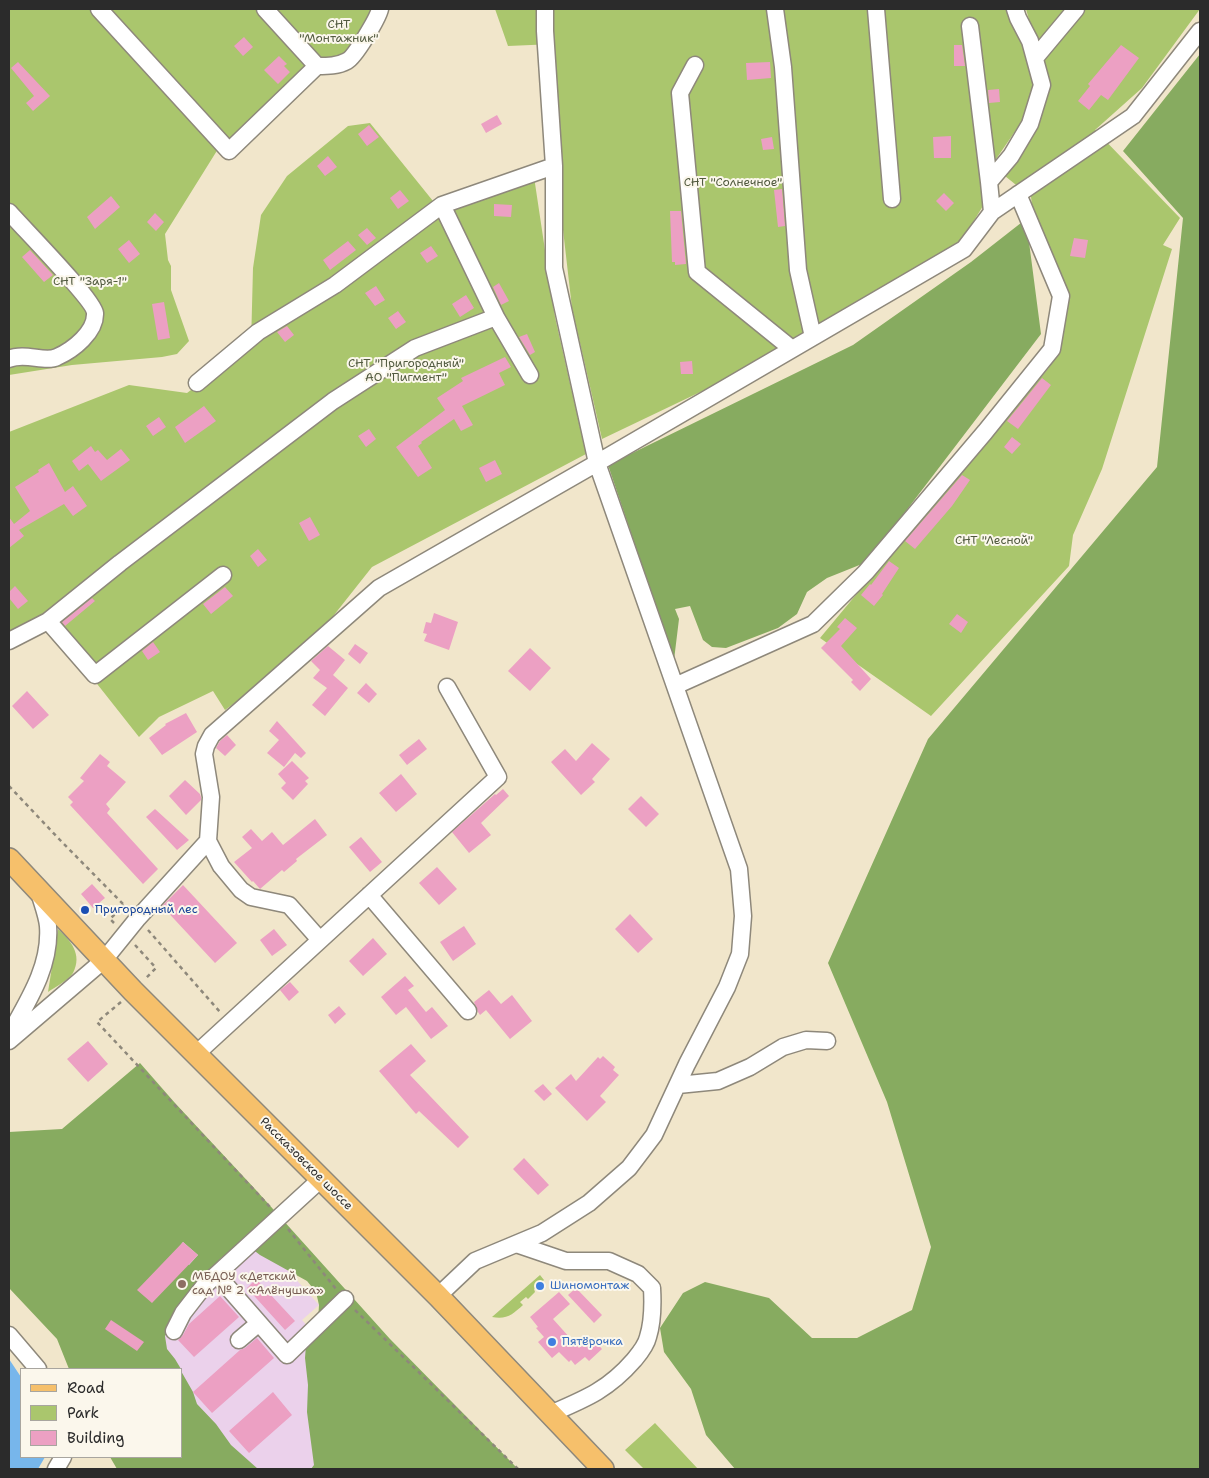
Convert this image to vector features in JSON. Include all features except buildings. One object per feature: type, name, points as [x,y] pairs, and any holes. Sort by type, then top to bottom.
[{"type":"main road","name":"Рассказовское шоссе","points":[[9,859],[133,991],[438,1296],[602,1469]]},
{"type":"street","points":[[99,9],[229,151],[317,66],[333,66],[349,60],[371,29],[380,9]]},
{"type":"street","points":[[265,9],[317,66]]},
{"type":"street","points":[[438,1296],[475,1261],[542,1233],[589,1203],[629,1168],[654,1135],[727,987],[740,954],[743,916],[739,869],[597,462],[554,268],[554,166],[545,9]]},
{"type":"street","points":[[775,9],[783,67],[798,270],[813,337]]},
{"type":"street","points":[[876,9],[892,199]]},
{"type":"street","points":[[989,182],[1010,156],[1030,124],[1042,85],[1030,41],[1015,9]]},
{"type":"street","points":[[1035,58],[1076,9]]},
{"type":"street","points":[[970,26],[992,212]]},
{"type":"street","points":[[320,940],[288,905],[251,897],[241,890],[221,866],[208,841],[211,797],[204,754],[212,735],[379,588],[964,249],[992,212],[1132,116],[1200,32]]},
{"type":"street","points":[[695,65],[680,93],[697,272],[792,349]]},
{"type":"street","points":[[197,383],[258,332],[335,285],[442,205],[554,166]]},
{"type":"street","points":[[675,686],[813,624],[866,572],[985,432],[1052,349],[1061,296],[1018,194]]},
{"type":"street","points":[[442,205],[496,317],[530,375]]},
{"type":"street","points":[[9,212],[75,284],[94,307],[95,313],[94,322],[88,334],[70,350],[55,358],[12,354]]},
{"type":"street","points":[[9,641],[48,621],[120,563],[333,401],[415,348],[496,317]]},
{"type":"street","points":[[48,621],[95,675],[223,575]]},
{"type":"street","points":[[196,1054],[498,777],[447,687]]},
{"type":"street","points":[[9,1041],[104,960],[138,918],[208,841]]},
{"type":"street","points":[[9,1034],[41,974],[47,949],[48,925],[40,892]]},
{"type":"street","points":[[369,895],[468,1011]]},
{"type":"street","points":[[678,1085],[718,1081],[750,1067],[783,1047],[806,1040],[827,1041]]},
{"type":"street","points":[[174,1331],[184,1313],[204,1286],[321,1178]]},
{"type":"street","points":[[516,1244],[566,1261],[609,1261],[638,1274],[652,1288],[653,1312],[648,1339],[640,1353],[610,1384],[587,1398],[550,1414]]},
{"type":"street","points":[[217,1275],[287,1355],[345,1299]]},
{"type":"street","points":[[239,1340],[259,1323]]},
{"type":"street","points":[[9,1335],[37,1368]]},
{"type":"street","points":[[56,1469],[62,1458]]},
{"type":"path","points":[[9,786],[138,918],[229,1023]]},
{"type":"path","points":[[124,905],[110,919],[156,968],[97,1022],[279,1217],[345,1299],[518,1469]]},
{"type":"shaded area","name":"МБДОУ «Детский сад № 2 «Алёнушка»","points":[[59,1226],[258,1237],[319,1305],[302,1320],[329,1350],[338,1469],[212,1469],[182,1435],[182,1368],[126,1368]]},
{"type":"green space","points":[[9,9],[380,9],[354,57],[308,69],[218,149],[165,234],[168,260],[171,266],[171,290],[189,341],[177,354],[72,365],[9,375]]},
{"type":"green space","name":"СНТ \"Солнечное\"","points":[[495,9],[1009,9],[1029,65],[1034,93],[1031,108],[992,165],[986,201],[956,250],[807,341],[602,439],[572,308],[555,160],[554,44],[508,46]]},
{"type":"green space","name":"СНТ \"Лесной\"","points":[[1026,9],[1200,9],[1142,88],[1095,130],[1180,218],[1163,245],[1172,249],[1102,469],[1073,535],[1069,566],[931,716],[820,638],[959,471],[1048,369],[1059,351],[1068,292],[1033,213],[1031,197],[1005,176],[1043,110],[1046,88],[1042,66]]},
{"type":"green space","points":[[1200,54],[1200,1469],[735,1469],[706,1435],[691,1389],[664,1352],[660,1328],[683,1293],[705,1282],[769,1298],[812,1338],[857,1338],[912,1310],[931,1247],[887,1102],[828,963],[928,739],[1157,467],[1183,218],[1123,151]]},
{"type":"green space","name":"СНТ \"Пригородный\" АО \"Пигмент\"","points":[[370,123],[437,206],[533,170],[555,317],[586,454],[372,567],[319,634],[281,669],[225,710],[213,691],[159,717],[139,737],[49,623],[9,645],[9,432],[129,385],[187,393],[251,345],[253,268],[261,215],[287,176],[348,126]]},
{"type":"green space","points":[[1026,219],[1041,334],[867,562],[827,578],[807,592],[797,614],[778,628],[726,648],[712,647],[703,640],[690,606],[675,609],[679,619],[674,660],[608,465],[853,345],[971,262]]},
{"type":"green space","points":[[58,929],[71,943],[77,960],[73,973],[48,992]]},
{"type":"green space","points":[[140,1063],[390,1339],[518,1469],[311,1469],[314,1465],[307,1412],[308,1385],[305,1358],[306,1345],[318,1322],[319,1305],[316,1292],[307,1281],[260,1255],[243,1242],[211,1268],[165,1336],[167,1349],[180,1368],[69,1368],[57,1339],[9,1288],[9,1132],[62,1129]],"holes":[[[183,1242],[198,1255],[189,1265],[175,1252]]]},
{"type":"green space","points":[[540,1275],[544,1280],[534,1289],[535,1292],[528,1299],[526,1297],[520,1302],[523,1305],[513,1314],[502,1318],[492,1317]]},
{"type":"green space","points":[[182,1373],[193,1392],[197,1404],[216,1424],[231,1445],[258,1469],[117,1469],[111,1458],[182,1458]]},
{"type":"green space","points":[[655,1423],[698,1469],[644,1469],[625,1450]]},
{"type":"water","points":[[9,1359],[20,1376],[20,1458],[44,1458],[38,1469],[9,1469]]},
{"type":"place","name":"Пригородный лес","points":[[85,910]]},
{"type":"place","name":"МБДОУ «Детский сад № 2 «Алёнушка»","points":[[182,1284]]},
{"type":"place","name":"Шиномонтаж","points":[[540,1286]]},
{"type":"place","name":"Пятёрочка","points":[[552,1342]]},
{"type":"park label","name":"СНТ \"Монтажник\"","points":[[339,32]]},
{"type":"park label","name":"СНТ \"Заря-1\"","points":[[90,282]]}]
